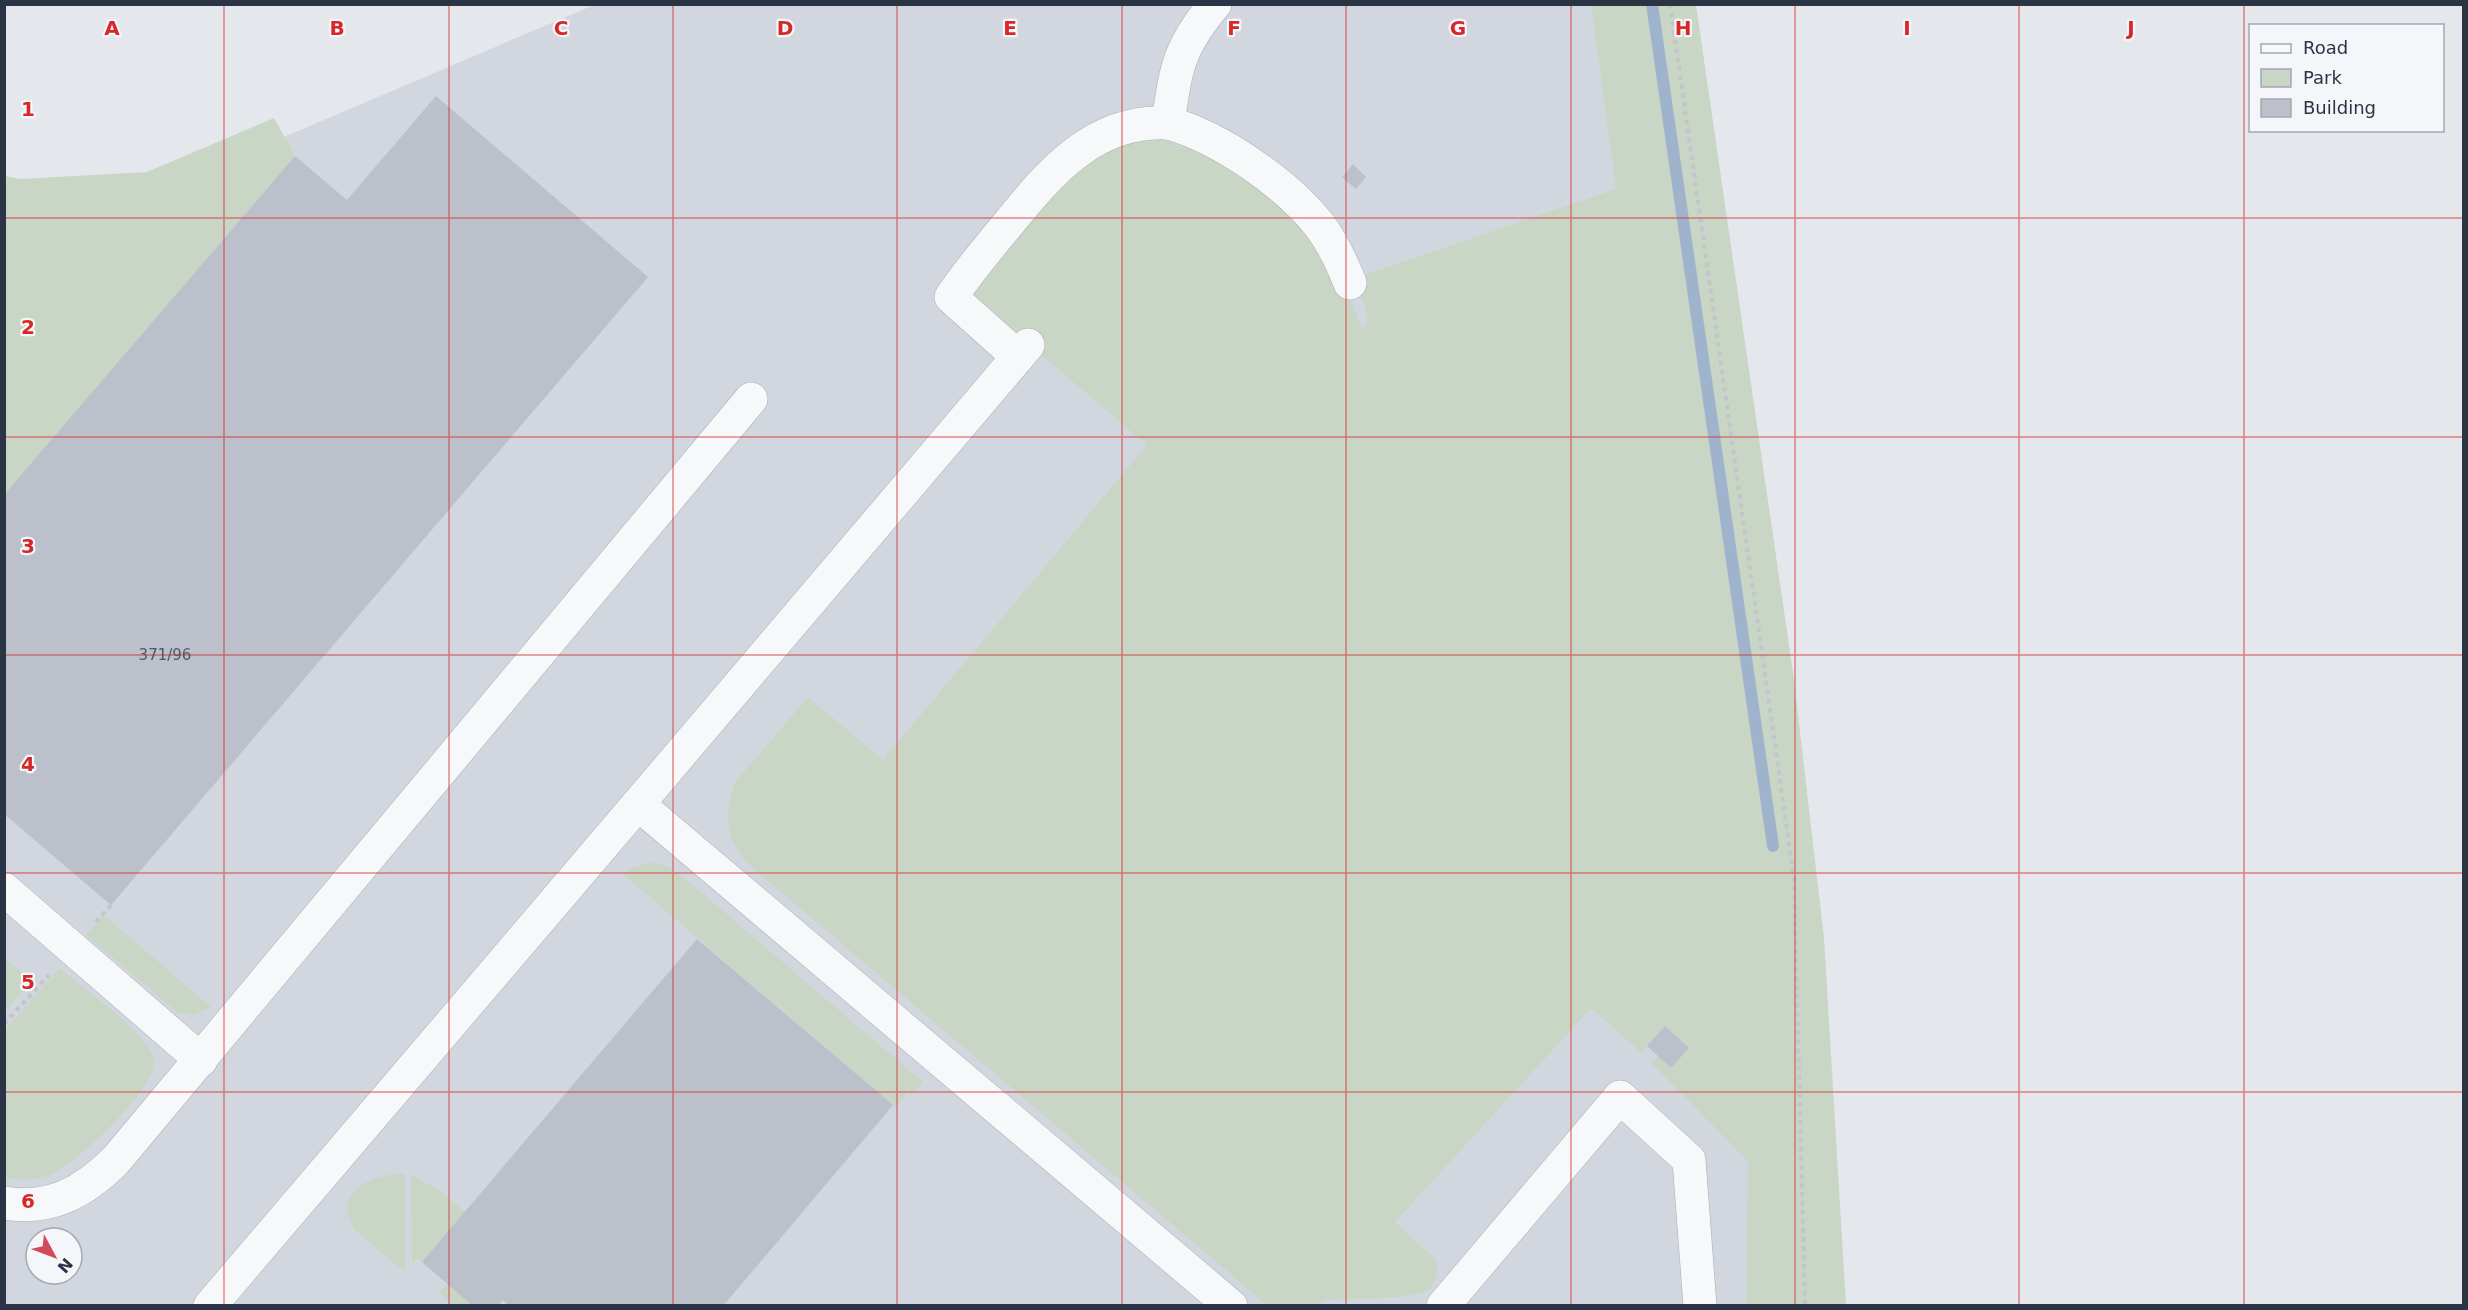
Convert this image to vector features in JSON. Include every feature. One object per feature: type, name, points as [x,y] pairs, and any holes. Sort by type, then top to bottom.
[{"type":"lane","points":[[1168,123],[1178,62],[1185,44],[1215,4]]},
{"type":"lane","points":[[210,1305],[1023,351],[951,297],[1023,205],[1060,164],[1096,139],[1140,123],[1168,123],[1198,133],[1227,150],[1281,188],[1308,211],[1330,241],[1350,283]]},
{"type":"lane","points":[[4,1203],[43,1204],[75,1194],[116,1160],[751,399]]},
{"type":"lane","points":[[638,804],[1231,1305]]},
{"type":"lane","points":[[4,889],[201,1060]]},
{"type":"lane","points":[[1443,1305],[1620,1097],[1689,1160],[1700,1305]]},
{"type":"path","points":[[1670,4],[1794,879],[1805,1305]]},
{"type":"shaded area","points":[[594,5],[1600,5],[1779,1305],[5,1305],[4,195],[49,237]]},
{"type":"green space","points":[[1591,5],[1696,5],[1794,680],[1824,938],[1846,1305],[1746,1305],[1748,1161],[1651,1063],[1658,1056],[1671,1068],[1689,1048],[1665,1026],[1642,1053],[1591,1008],[1395,1222],[1436,1260],[1436,1278],[1432,1286],[1424,1292],[1406,1296],[1324,1300],[1319,1305],[1267,1305],[747,863],[730,834],[729,803],[736,781],[808,697],[883,760],[1147,445],[964,289],[1083,161],[1142,133],[1170,141],[1180,148],[1190,139],[1288,206],[1347,289],[1362,330],[1368,319],[1356,278],[1616,189]]},
{"type":"green space","points":[[274,118],[295,156],[5,495],[5,176],[20,179],[147,172]]},
{"type":"green space","points":[[650,862],[669,867],[681,875],[923,1082],[912,1095],[908,1092],[895,1107],[623,874],[632,868]]},
{"type":"green space","points":[[104,915],[211,1007],[194,1015],[178,1013],[86,935]]},
{"type":"green space","points":[[5,958],[31,981],[5,1012]]},
{"type":"green space","points":[[59,968],[127,1023],[139,1036],[149,1048],[154,1059],[152,1071],[144,1087],[115,1122],[65,1166],[54,1173],[36,1179],[5,1178],[5,1030]]},
{"type":"green space","points":[[405,1174],[405,1272],[356,1231],[349,1218],[348,1206],[351,1196],[368,1182],[380,1177]]},
{"type":"green space","points":[[411,1175],[439,1190],[465,1212],[422,1262],[418,1258],[412,1264]]},
{"type":"green space","points":[[448,1284],[473,1305],[453,1305],[439,1293]]},
{"type":"building","points":[[436,96],[648,277],[111,905],[4,814],[4,495],[295,156],[347,200]]},
{"type":"building","points":[[1353,164],[1366,177],[1356,189],[1342,177]]},
{"type":"building","points":[[697,939],[893,1105],[723,1306],[509,1306],[503,1300],[498,1306],[473,1306],[422,1262]]},
{"type":"building","points":[[1665,1026],[1689,1048],[1671,1068],[1647,1046]]},
{"type":"waterway","points":[[1652,4],[1773,846]]}]
